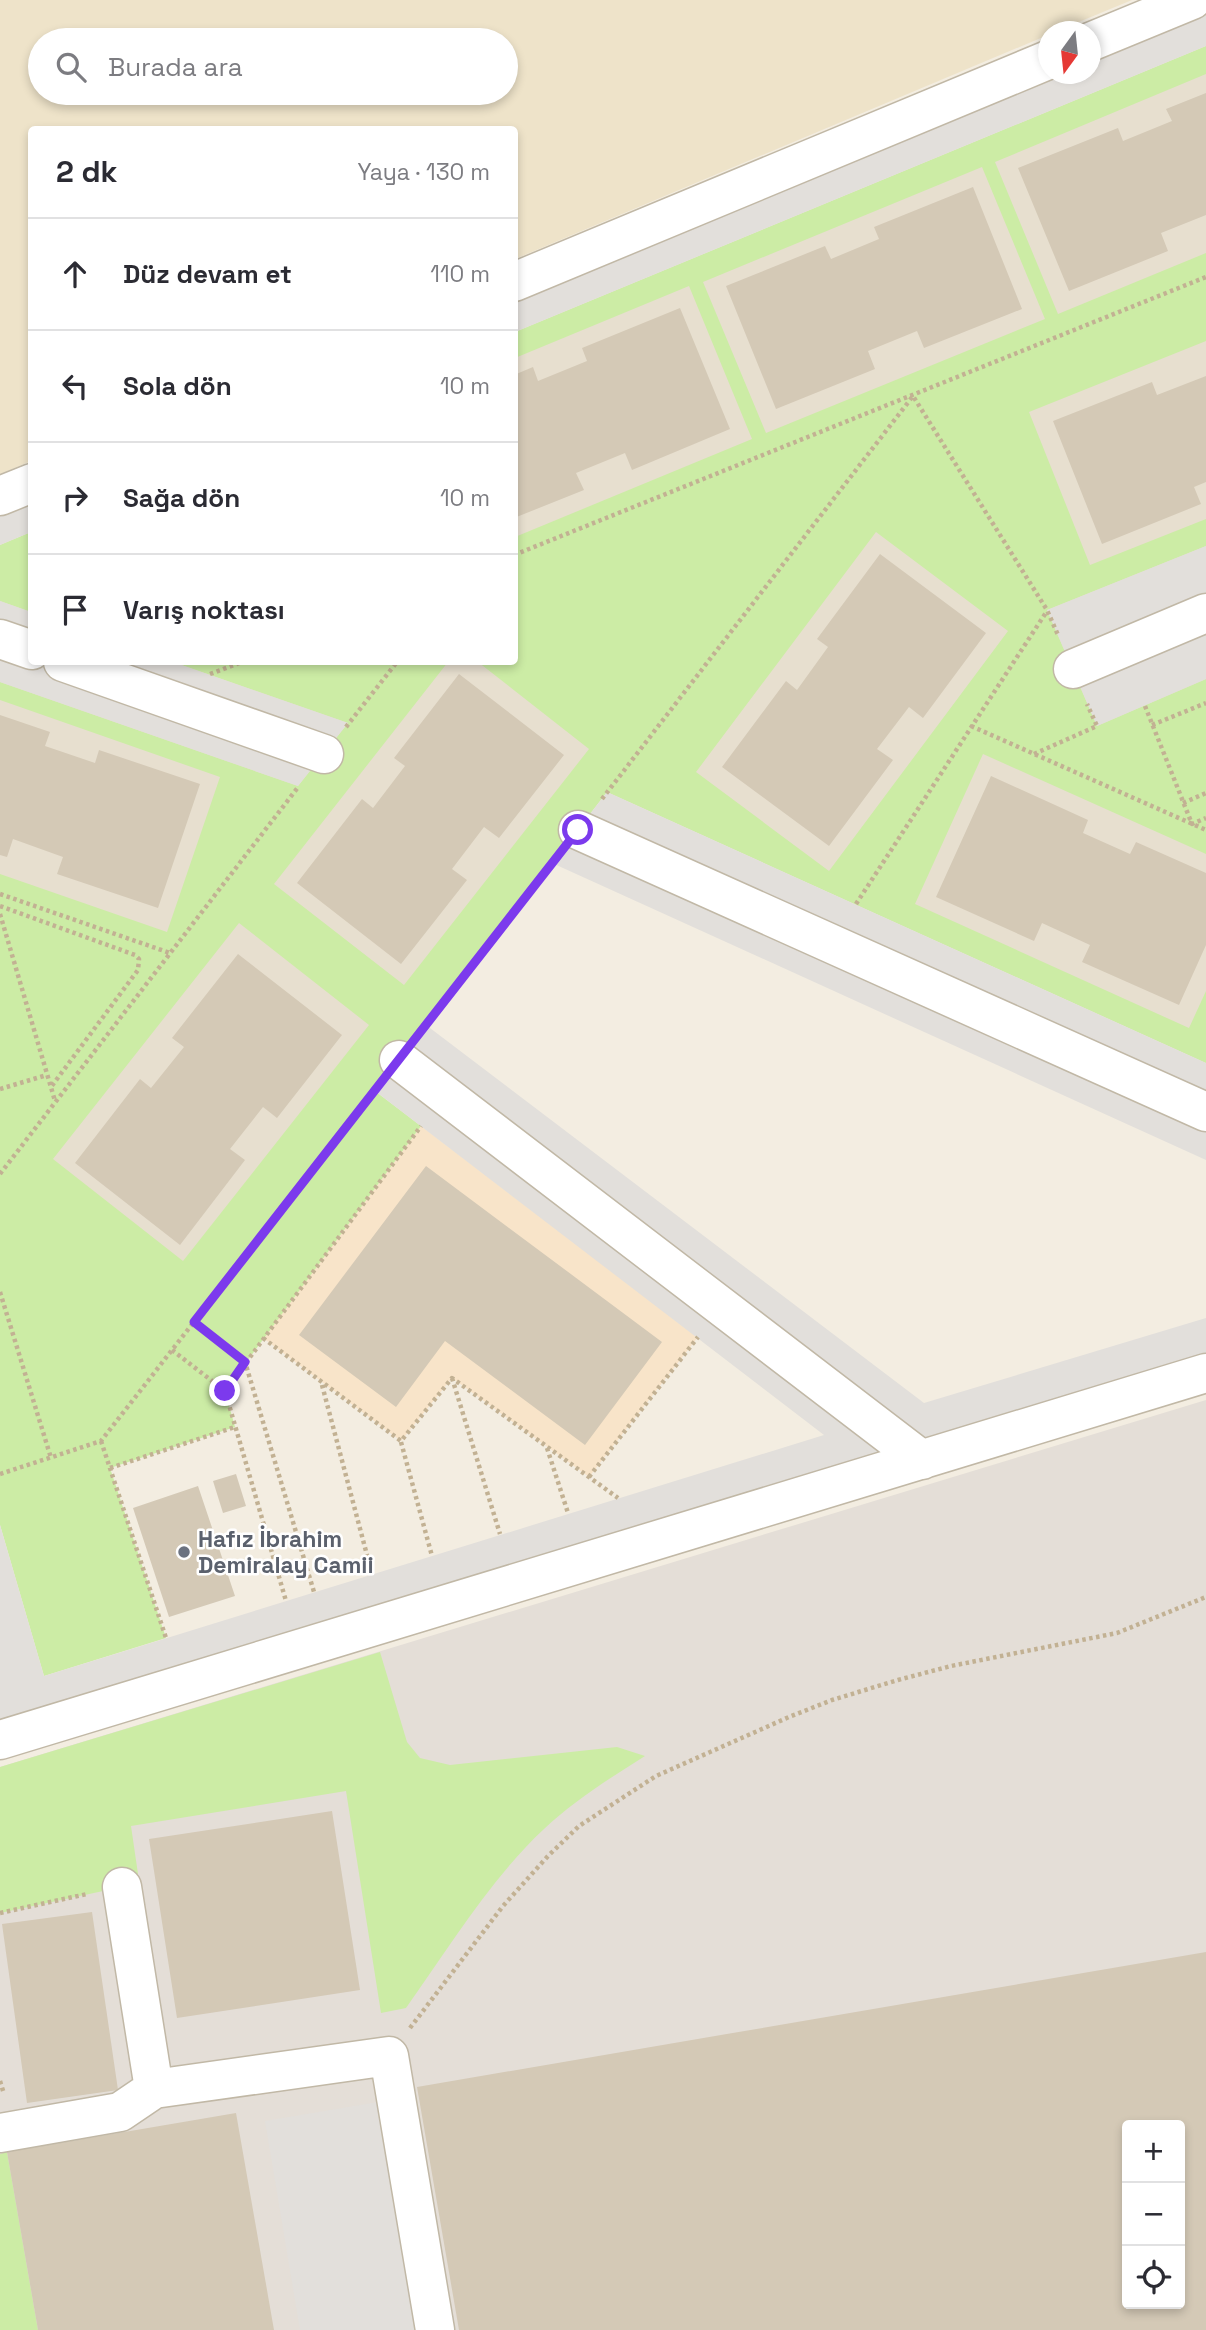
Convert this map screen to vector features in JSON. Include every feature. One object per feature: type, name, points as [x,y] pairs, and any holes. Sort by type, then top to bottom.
[{"type":"street","points":[[1101,37],[1192,0]]},
{"type":"street","points":[[518,280],[1038,64]]},
{"type":"street","points":[[0,496],[28,485]]},
{"type":"street","points":[[1073,669],[1206,613]]},
{"type":"street","points":[[0,639],[28,649]]},
{"type":"street","points":[[72,665],[324,754]]},
{"type":"street","points":[[578,830],[1206,1112]]},
{"type":"street","points":[[399,1060],[922,1460]]},
{"type":"street","points":[[0,1740],[1206,1373]]},
{"type":"street","points":[[122,1887],[154,2090]]},
{"type":"street","points":[[0,2133],[120,2112],[154,2090],[389,2056],[435,2330]]},
{"type":"path","points":[[518,553],[1206,276]]},
{"type":"path","points":[[913,396],[1047,610],[1097,726],[1034,754]]},
{"type":"path","points":[[0,1475],[101,1441],[913,396]]},
{"type":"path","points":[[856,904],[1047,610]]},
{"type":"path","points":[[209,674],[234,665]]},
{"type":"path","points":[[0,1174],[395,665]]},
{"type":"path","points":[[1152,725],[1206,702]]},
{"type":"path","points":[[1145,706],[1192,824]]},
{"type":"path","points":[[971,726],[1206,830]]},
{"type":"path","points":[[1183,803],[1206,793]]},
{"type":"path","points":[[1192,824],[1206,818]]},
{"type":"path","points":[[0,894],[170,953]]},
{"type":"path","points":[[0,906],[135,955],[139,959],[138,970],[51,1087]]},
{"type":"path","points":[[0,914],[55,1102]]},
{"type":"path","points":[[0,1089],[47,1075]]},
{"type":"path","points":[[225,1391],[421,1126]]},
{"type":"path","points":[[0,1292],[51,1458]]},
{"type":"path","points":[[194,1322],[245,1362],[314,1592]]},
{"type":"path","points":[[589,1477],[698,1337]]},
{"type":"path","points":[[263,1338],[401,1441],[432,1556]]},
{"type":"path","points":[[172,1350],[225,1391],[286,1601]]},
{"type":"path","points":[[452,1378],[618,1498]]},
{"type":"path","points":[[401,1441],[452,1378]]},
{"type":"path","points":[[452,1378],[500,1534]]},
{"type":"path","points":[[322,1384],[372,1574]]},
{"type":"path","points":[[110,1468],[235,1427]]},
{"type":"path","points":[[101,1441],[166,1638]]},
{"type":"path","points":[[547,1448],[568,1513]]},
{"type":"path","points":[[389,2056],[503,1906],[548,1856],[579,1826],[656,1776],[832,1700],[898,1679],[1117,1633],[1206,1597]]},
{"type":"path","points":[[0,1913],[122,1887]]},
{"type":"shaded area","points":[[0,0],[1132,0],[1081,21],[1038,21],[1038,39],[518,258],[518,126],[28,126],[28,462],[0,474]]},
{"type":"shaded area","points":[[1206,0],[1206,46],[518,331],[518,281],[1038,78],[1038,84],[1101,84],[1101,38]]},
{"type":"shaded area","points":[[1206,46],[1206,1063],[607,792],[101,1441],[0,1474],[0,545],[28,533],[28,665],[518,665],[518,331]]},
{"type":"shaded area","points":[[28,484],[28,533],[0,545],[0,496]]},
{"type":"shaded area","points":[[1206,546],[1206,679],[1097,726],[1047,610]]},
{"type":"shaded area","points":[[0,601],[28,611],[28,665],[182,665],[348,723],[298,786],[0,682]]},
{"type":"shaded area","points":[[607,792],[1206,1063],[1206,1160],[552,863]]},
{"type":"shaded area","points":[[426,1025],[924,1403],[1206,1318],[1206,1373],[0,1740],[0,1525],[44,1676],[824,1435],[375,1091]]},
{"type":"shaded area","points":[[421,1126],[698,1337],[589,1477],[452,1378],[401,1441],[263,1338]]},
{"type":"shaded area","points":[[1206,1400],[1206,2330],[0,2330],[0,1767]]},
{"type":"shaded area","points":[[396,2099],[435,2330],[300,2330],[265,2121]]},
{"type":"green space","points":[[1206,46],[1206,74],[995,162],[1058,314],[1206,253],[1206,341],[1029,412],[1090,565],[1206,519],[1206,546],[1047,610],[1097,726],[1206,679],[1206,854],[983,754],[915,904],[1189,1028],[1206,991],[1206,1063],[607,792],[375,1091],[421,1126],[225,1391],[235,1427],[110,1468],[166,1638],[44,1676],[0,1525],[0,874],[167,932],[220,777],[0,700],[0,682],[298,786],[348,723],[182,665],[446,665],[274,884],[404,985],[589,749],[482,665],[518,665],[518,536],[752,439],[689,286],[518,357],[518,331]],"holes":[[[982,167],[1045,319],[766,433],[703,282]],[[876,532],[1008,631],[829,871],[696,772]],[[239,923],[369,1025],[183,1261],[53,1159]]]},
{"type":"green space","points":[[28,533],[28,611],[0,601],[0,545]]},
{"type":"green space","points":[[380,1652],[407,1742],[420,1758],[450,1765],[617,1747],[645,1756],[568,1808],[525,1848],[471,1915],[406,2008],[381,2013],[346,1791],[131,1826],[138,1874],[122,1887],[0,1913],[0,1767]]},
{"type":"green space","points":[[7,2152],[38,2330],[0,2330],[0,2154]]},
{"type":"building","points":[[1206,93],[1206,215],[1161,233],[1168,251],[1069,291],[1018,168],[1118,128],[1123,141],[1172,121],[1166,109]]},
{"type":"building","points":[[973,187],[1022,309],[924,348],[917,331],[868,351],[875,369],[776,409],[726,286],[825,246],[831,259],[879,239],[874,227]]},
{"type":"building","points":[[680,308],[730,429],[632,470],[625,453],[576,473],[584,490],[518,516],[518,373],[533,367],[538,381],[587,361],[582,348]]},
{"type":"building","points":[[1206,376],[1206,482],[1194,487],[1201,504],[1102,544],[1053,421],[1152,382],[1157,395]]},
{"type":"building","points":[[880,554],[986,633],[923,718],[909,707],[877,749],[893,760],[829,846],[722,767],[786,681],[797,690],[828,647],[817,639]]},
{"type":"building","points":[[459,674],[564,755],[499,838],[484,827],[452,869],[467,880],[401,964],[297,883],[362,799],[373,808],[405,766],[394,758]]},
{"type":"building","points":[[0,715],[50,732],[45,746],[95,763],[99,750],[200,784],[158,908],[57,874],[63,857],[13,839],[7,857],[0,855]]},
{"type":"building","points":[[991,776],[1088,820],[1083,833],[1130,854],[1136,842],[1206,873],[1206,945],[1179,1005],[1082,962],[1090,945],[1042,923],[1034,941],[936,897]]},
{"type":"building","points":[[238,954],[342,1035],[277,1118],[263,1107],[230,1149],[245,1160],[180,1245],[75,1163],[140,1079],[151,1088],[184,1047],[172,1038]]},
{"type":"building","points":[[426,1166],[662,1342],[585,1445],[445,1341],[396,1407],[299,1335]]},
{"type":"building","points":[[236,1474],[246,1506],[223,1513],[213,1481]]},
{"type":"building","name":"Hafız İbrahim Demiralay Camii","points":[[198,1486],[235,1596],[169,1617],[133,1508]]},
{"type":"building","points":[[332,1811],[360,1990],[177,2018],[149,1839]]},
{"type":"building","points":[[92,1912],[118,2090],[27,2103],[2,1924]]},
{"type":"building","points":[[1206,1952],[1206,2330],[459,2330],[417,2087]]},
{"type":"building","points":[[236,2113],[274,2330],[38,2330],[7,2152]]},
{"type":"place","name":"Hafız İbrahim Demiralay Camii","points":[[184,1552]]},
{"type":"route","points":[[225,1391],[245,1362],[194,1322],[578,830]]}]
